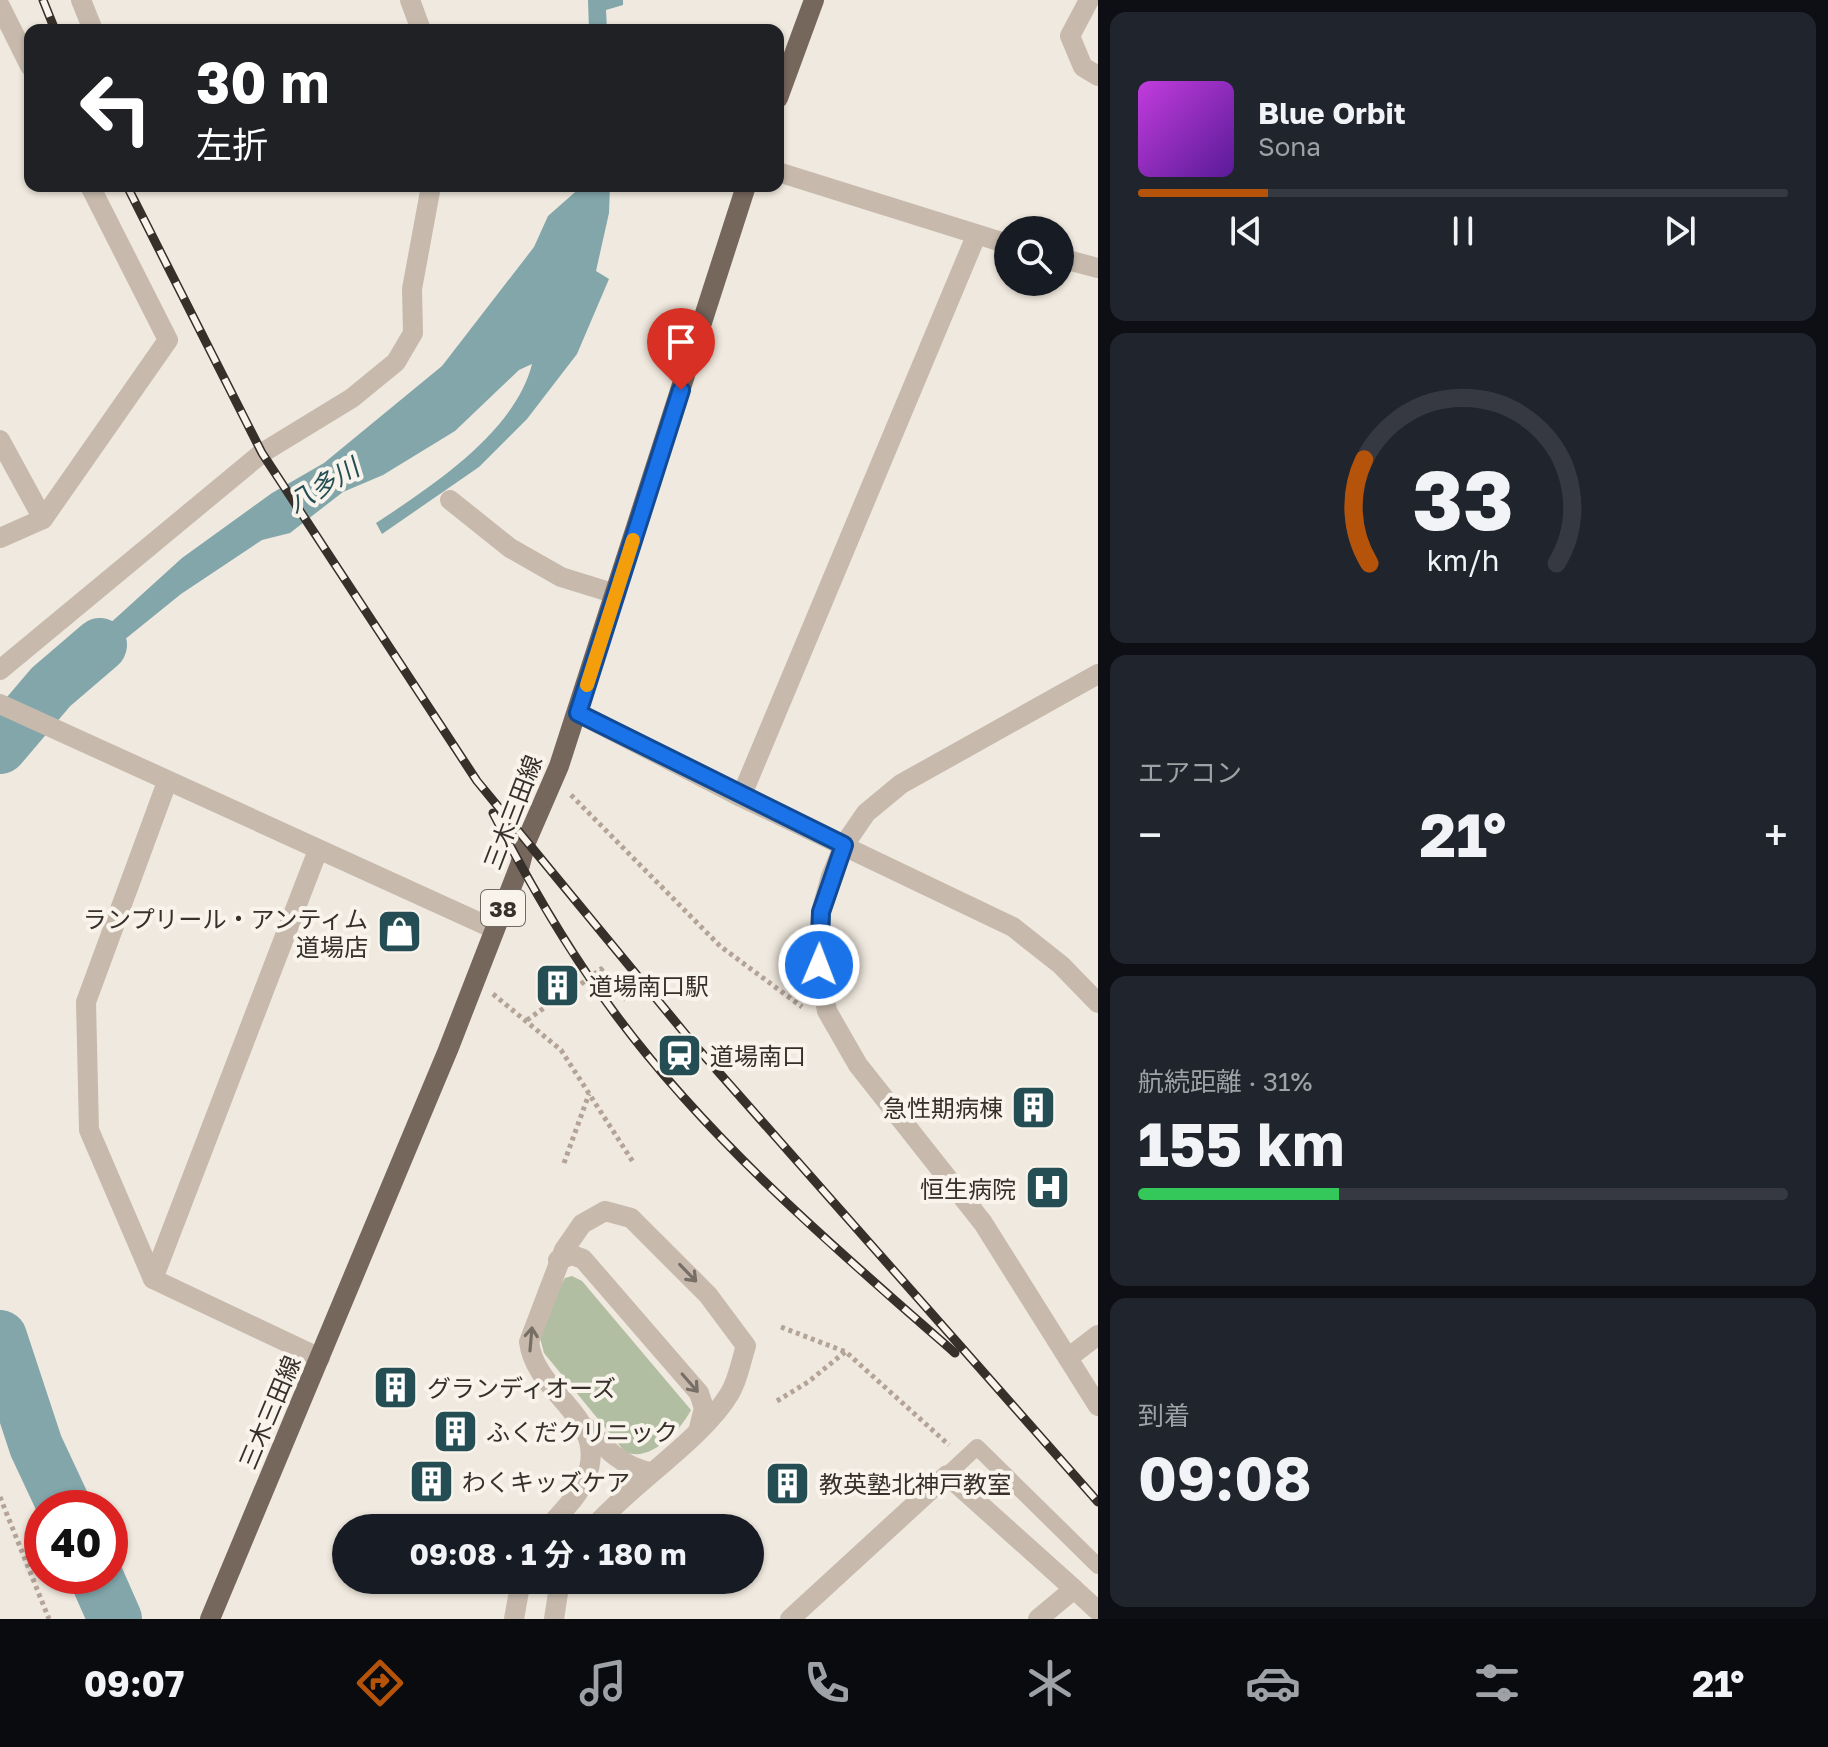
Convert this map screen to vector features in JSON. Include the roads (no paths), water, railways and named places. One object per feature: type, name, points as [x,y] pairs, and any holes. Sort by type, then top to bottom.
[{"type":"main road","points":[[784,82],[814,0]]},
{"type":"main road","name":"三木三田線","points":[[211,1616],[448,1050],[578,713],[744,192]]},
{"type":"street","points":[[81,0],[91,24]]},
{"type":"street","points":[[410,0],[419,24]]},
{"type":"street","points":[[1089,0],[1070,36],[1083,67],[1098,76]]},
{"type":"street","points":[[0,6],[24,54]]},
{"type":"street","points":[[784,174],[994,240]]},
{"type":"street","points":[[0,538],[43,519],[168,340],[93,192]]},
{"type":"street","points":[[0,670],[262,453],[352,398],[396,362],[413,333],[412,289],[430,192]]},
{"type":"street","points":[[741,797],[976,236]]},
{"type":"street","points":[[1074,262],[1098,268]]},
{"type":"street","points":[[0,440],[43,519]]},
{"type":"street","points":[[450,500],[510,548],[561,577],[616,594]]},
{"type":"street","points":[[1098,674],[901,784],[866,813],[844,845],[821,912],[819,965],[827,1011],[858,1065],[983,1223],[1098,1406]]},
{"type":"street","points":[[0,704],[99,752],[494,929]]},
{"type":"street","points":[[578,713],[741,797],[1013,927],[1061,965],[1098,1003]]},
{"type":"street","points":[[167,782],[86,1002],[89,1130],[153,1279],[320,1358]]},
{"type":"street","points":[[153,1279],[318,850]]},
{"type":"street","points":[[607,1514],[649,1472],[698,1431],[731,1393],[746,1346],[708,1295],[631,1218],[605,1211],[582,1224],[558,1260],[531,1330],[531,1357],[541,1376],[615,1458],[629,1468],[649,1472]]},
{"type":"street","points":[[558,1260],[572,1255],[583,1259],[699,1393],[704,1408],[698,1431]]},
{"type":"street","points":[[1068,1358],[1098,1335]]},
{"type":"street","points":[[559,1514],[586,1480],[590,1460],[587,1428]]},
{"type":"street","points":[[790,1619],[947,1475],[1098,1611]]},
{"type":"street","points":[[1038,1619],[1074,1589]]},
{"type":"street","points":[[514,1619],[518,1594]]},
{"type":"street","points":[[554,1619],[558,1594]]},
{"type":"lane","points":[[947,1475],[977,1447],[1098,1566]]},
{"type":"water","points":[[588,0],[623,0],[623,5],[606,10],[607,24],[589,24]]},
{"type":"water","points":[[575,192],[610,192],[609,213],[596,271],[609,279],[577,354],[527,419],[479,467],[382,534],[376,523],[422,492],[490,434],[523,389],[532,364],[519,370],[455,431],[383,475],[343,492],[290,533],[262,540],[181,594],[51,699],[42,685],[182,558],[272,493],[324,463],[442,366],[534,247],[548,216]]},
{"type":"waterway","name":"八多川","points":[[0,747],[51,687],[100,645]]},
{"type":"waterway","name":"八多川","points":[[0,1337],[36,1446],[57,1490]]},
{"type":"waterway","name":"八多川","points":[[104,1594],[115,1619]]},
{"type":"railway","points":[[43,0],[53,24]]},
{"type":"railway","points":[[130,192],[262,453],[477,781],[692,1042],[1098,1502]]},
{"type":"railway","points":[[493,813],[566,942],[653,1062],[776,1193],[955,1353]]},
{"type":"place","name":"ランプリール・アンティム 道場店","points":[[399,932]]},
{"type":"place","name":"道場南口駅","points":[[558,985]]},
{"type":"place","name":"道場南口","points":[[679,1055]]},
{"type":"place","name":"急性期病棟","points":[[1034,1107]]},
{"type":"place","name":"恒生病院","points":[[1047,1188]]},
{"type":"place","name":"グランディオーズ","points":[[396,1387]]},
{"type":"place","name":"ふくだクリニック","points":[[455,1431]]},
{"type":"place","name":"わくキッズケア","points":[[431,1481]]},
{"type":"place","name":"教英塾北神戸教室","points":[[788,1483]]}]
